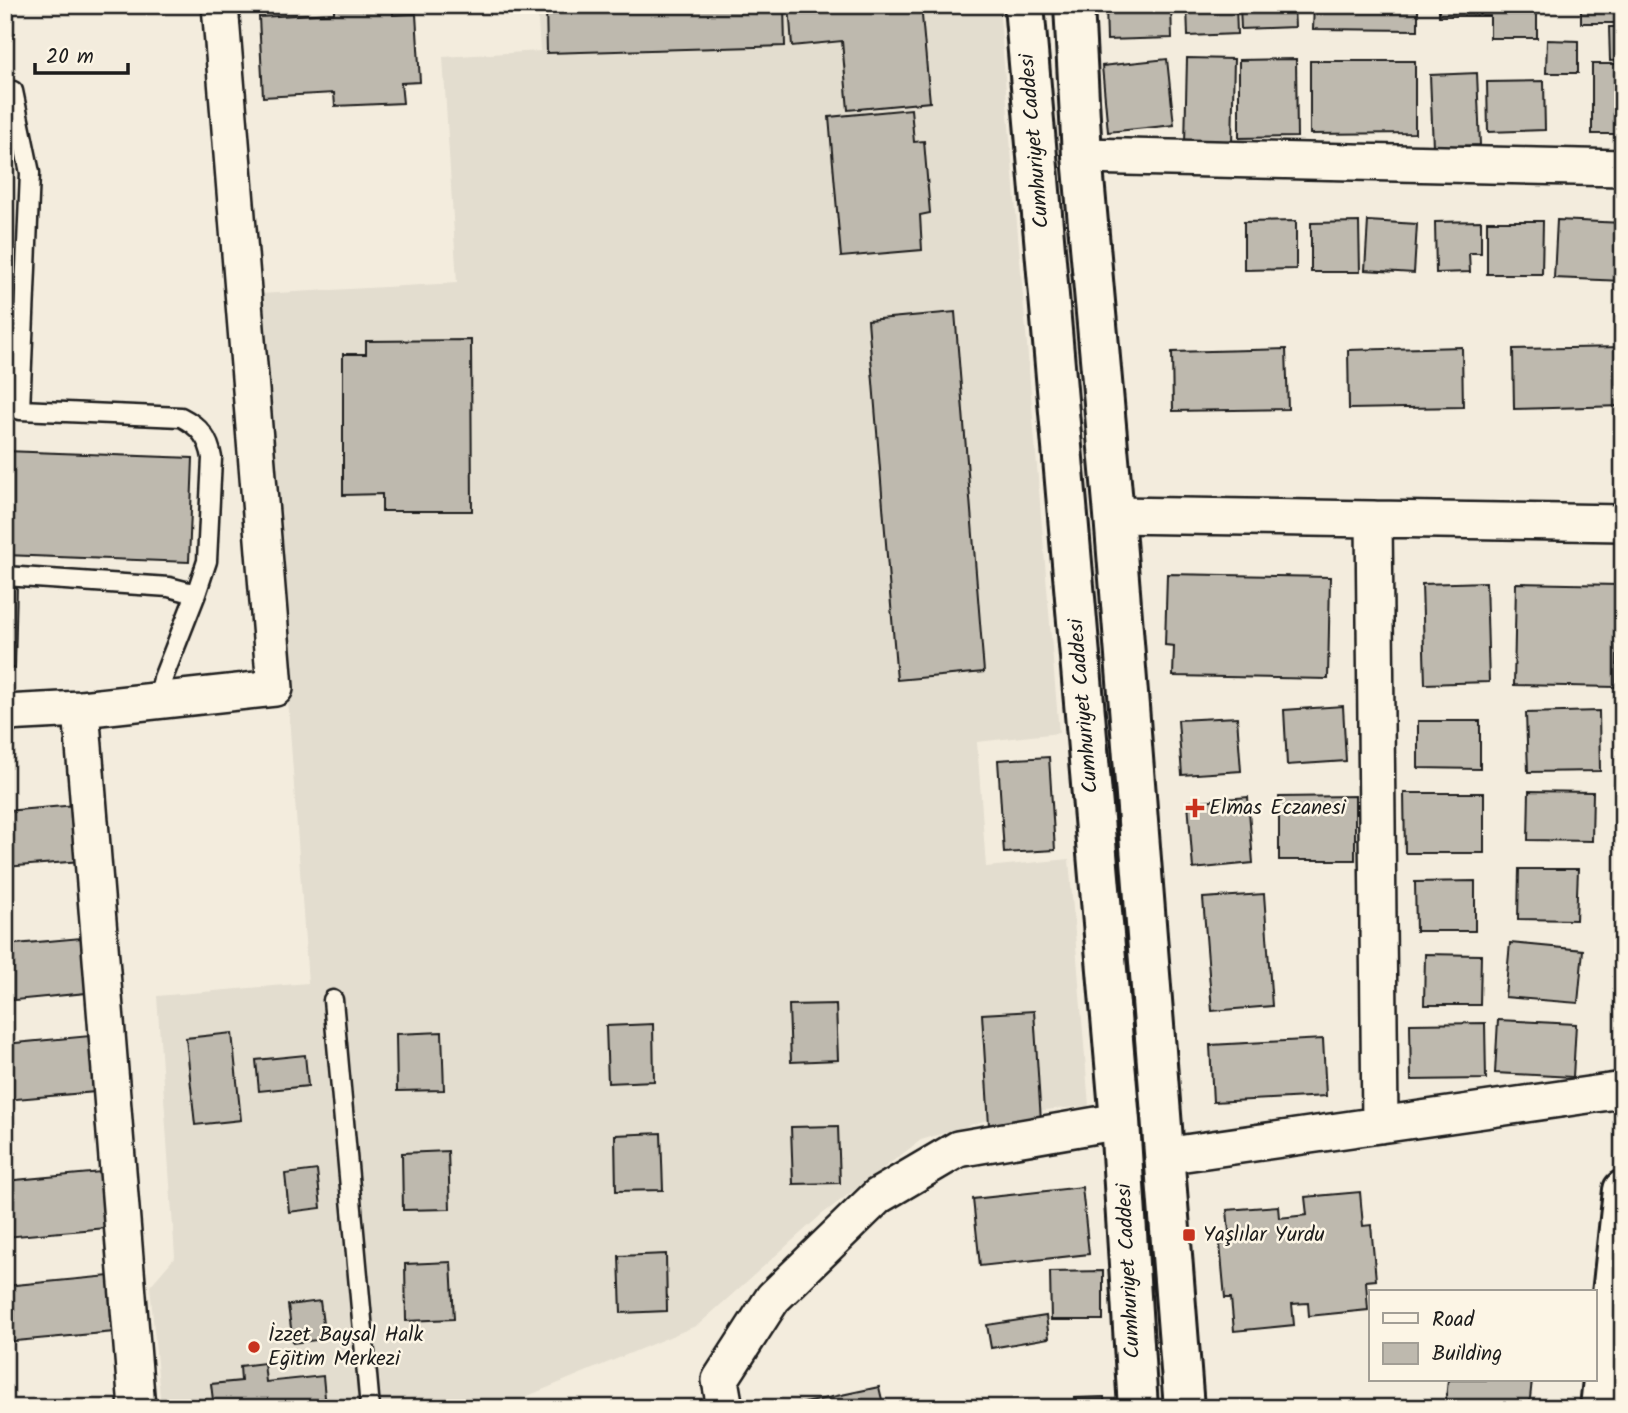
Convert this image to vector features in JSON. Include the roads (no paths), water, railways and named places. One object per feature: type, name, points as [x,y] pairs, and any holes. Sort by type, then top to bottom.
[{"type":"main road","name":"Cumhuriyet Caddesi","points":[[1024,5],[1120,1121],[1138,1408]]},
{"type":"main road","name":"Cumhuriyet Caddesi","points":[[1074,5],[1082,156],[1114,515],[1184,1408]]},
{"type":"main road","points":[[1600,1408],[1623,1190]]},
{"type":"street","points":[[5,713],[81,709],[275,688],[220,5]]},
{"type":"street","points":[[1082,156],[1623,168]]},
{"type":"street","points":[[1114,515],[1623,523]]},
{"type":"street","points":[[1374,519],[1380,1125]]},
{"type":"street","points":[[81,709],[137,1408]]},
{"type":"street","points":[[1164,1156],[1623,1090]]},
{"type":"street","points":[[726,1408],[720,1380],[774,1298],[878,1196],[958,1149],[1120,1121]]},
{"type":"lane","points":[[13,91],[30,173],[20,410],[181,417],[200,430],[210,448],[212,458],[206,561],[163,678],[159,700]]},
{"type":"lane","points":[[5,576],[169,587],[196,594]]},
{"type":"lane","points":[[333,1000],[370,1408]]},
{"type":"place","name":"Elmas Eczanesi","points":[[1195,808]]},
{"type":"place","name":"Yaşlılar Yurdu","points":[[1189,1235]]},
{"type":"place","name":"İzzet Baysal Halk Eğitim Merkezi","points":[[254,1347]]}]
